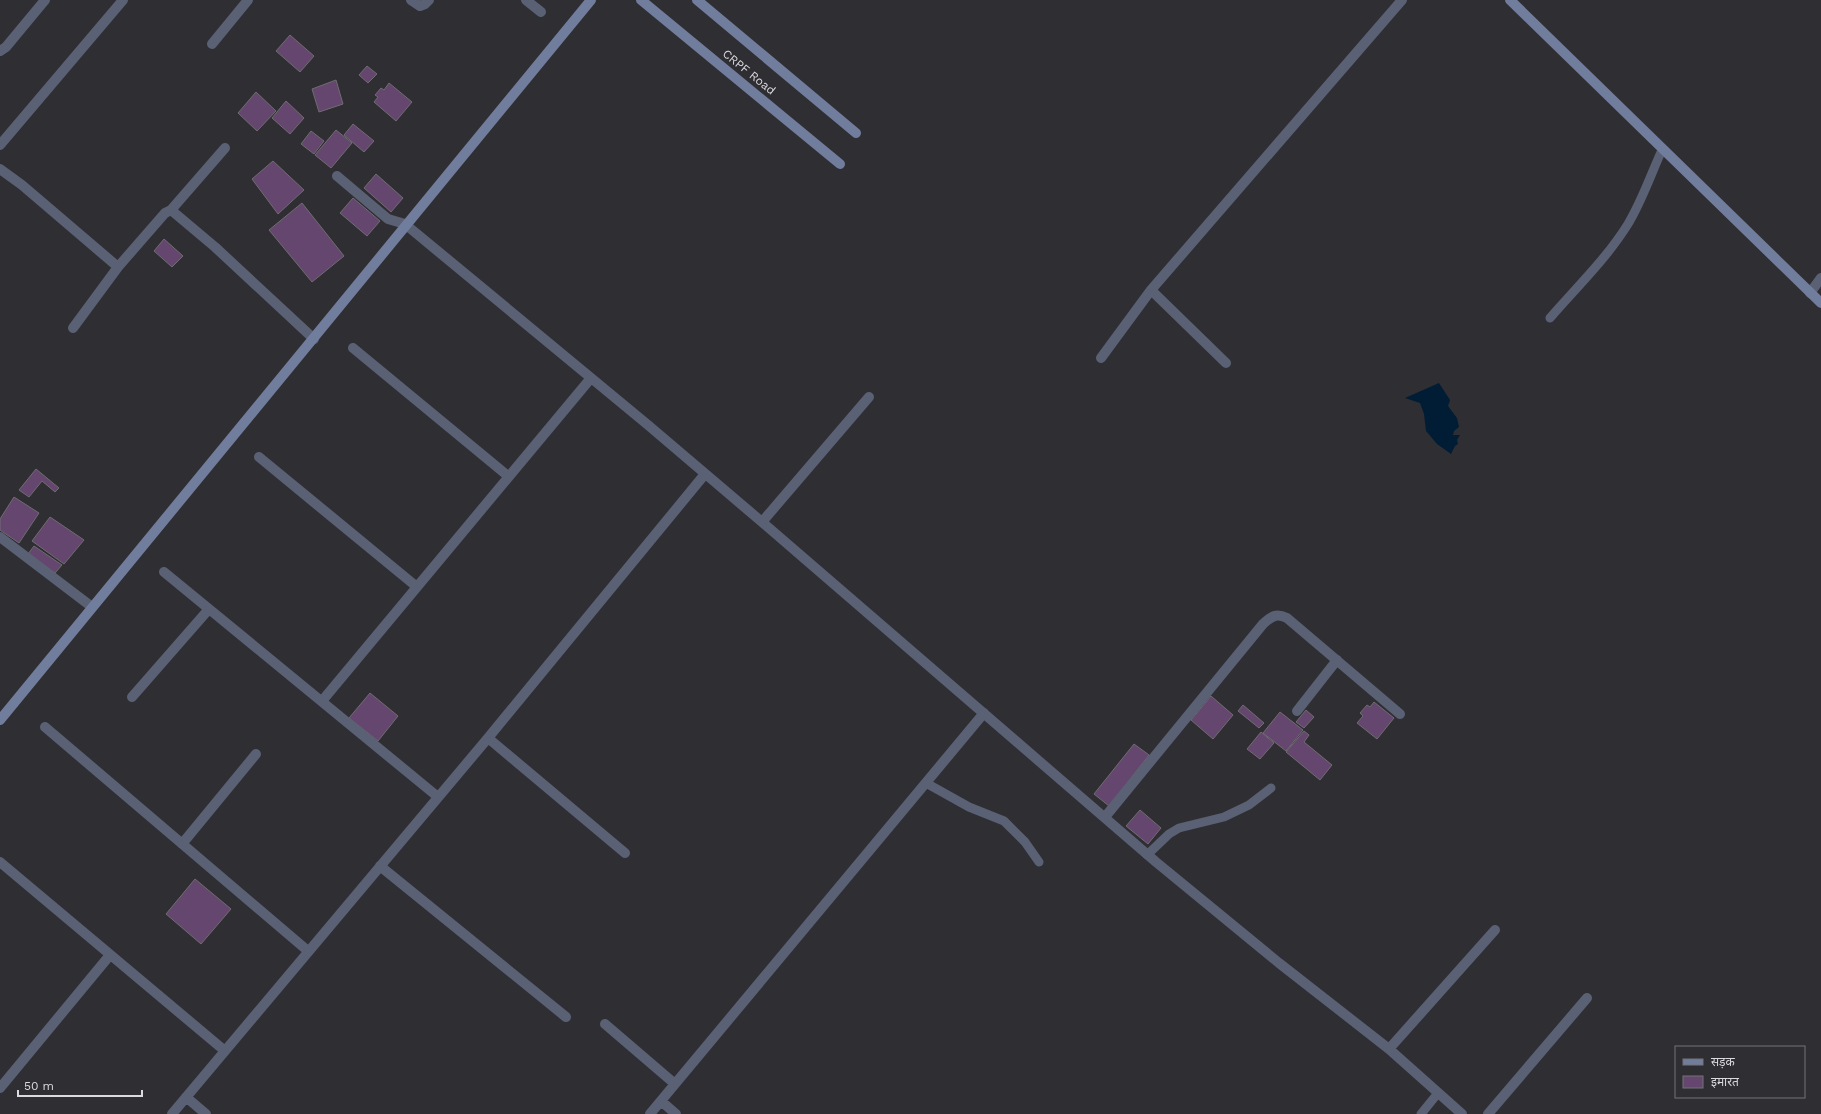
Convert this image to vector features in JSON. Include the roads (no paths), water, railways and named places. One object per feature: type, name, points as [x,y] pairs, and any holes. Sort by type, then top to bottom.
[{"type":"street","points":[[0,51],[6,47],[45,0]]},
{"type":"street","points":[[0,145],[123,0]]},
{"type":"street","points":[[212,44],[248,0]]},
{"type":"street","points":[[411,0],[420,6],[429,0]]},
{"type":"street","points":[[526,0],[541,12]]},
{"type":"street","points":[[0,720],[314,339],[405,224],[591,0]]},
{"type":"street","name":"CRPF Road","points":[[641,0],[840,164]]},
{"type":"street","points":[[697,0],[856,133]]},
{"type":"street","points":[[1101,358],[1151,290],[1402,0]]},
{"type":"street","points":[[1510,0],[1662,150],[1821,303]]},
{"type":"street","points":[[73,328],[118,267],[165,213],[171,210],[225,148]]},
{"type":"street","points":[[0,169],[22,185],[118,267]]},
{"type":"street","points":[[338,176],[388,219],[405,224],[591,378],[762,522],[1105,817],[1147,855],[1279,963],[1389,1049],[1462,1114]]},
{"type":"street","points":[[171,210],[215,247],[314,339]]},
{"type":"street","points":[[1810,293],[1821,278]]},
{"type":"street","points":[[1151,290],[1226,363]]},
{"type":"street","points":[[353,348],[508,476]]},
{"type":"street","points":[[322,701],[591,378]]},
{"type":"street","points":[[762,522],[869,397]]},
{"type":"street","points":[[260,457],[417,587]]},
{"type":"street","points":[[172,1114],[488,738],[705,474]]},
{"type":"street","points":[[0,536],[92,607]]},
{"type":"street","points":[[164,572],[438,797]]},
{"type":"street","points":[[132,697],[209,609]]},
{"type":"street","points":[[1105,817],[1263,624],[1272,616],[1279,614],[1287,618],[1400,714]]},
{"type":"street","points":[[1297,711],[1337,660]]},
{"type":"street","points":[[650,1114],[984,713]]},
{"type":"street","points":[[45,727],[308,951]]},
{"type":"street","points":[[488,738],[625,854]]},
{"type":"street","points":[[182,844],[256,754]]},
{"type":"street","points":[[0,862],[225,1050]]},
{"type":"street","points":[[380,866],[566,1017]]},
{"type":"street","points":[[1389,1049],[1495,930]]},
{"type":"street","points":[[0,1088],[110,955]]},
{"type":"street","points":[[1488,1114],[1588,998]]},
{"type":"street","points":[[605,1024],[675,1084]]},
{"type":"street","points":[[186,1097],[206,1114]]},
{"type":"street","points":[[661,1101],[676,1114]]},
{"type":"lane","points":[[1550,318],[1598,262],[1627,225],[1662,150]]},
{"type":"lane","points":[[926,783],[969,807],[1004,821],[1025,842],[1039,862]]},
{"type":"lane","points":[[1147,855],[1169,834],[1179,828],[1224,817],[1249,805],[1271,788]]},
{"type":"lane","points":[[1421,1114],[1438,1093]]},
{"type":"water","points":[[1439,383],[1450,400],[1448,406],[1457,418],[1459,427],[1454,431],[1453,435],[1460,435],[1457,440],[1458,444],[1455,446],[1451,454],[1437,444],[1426,431],[1424,414],[1420,403],[1405,398]]}]
